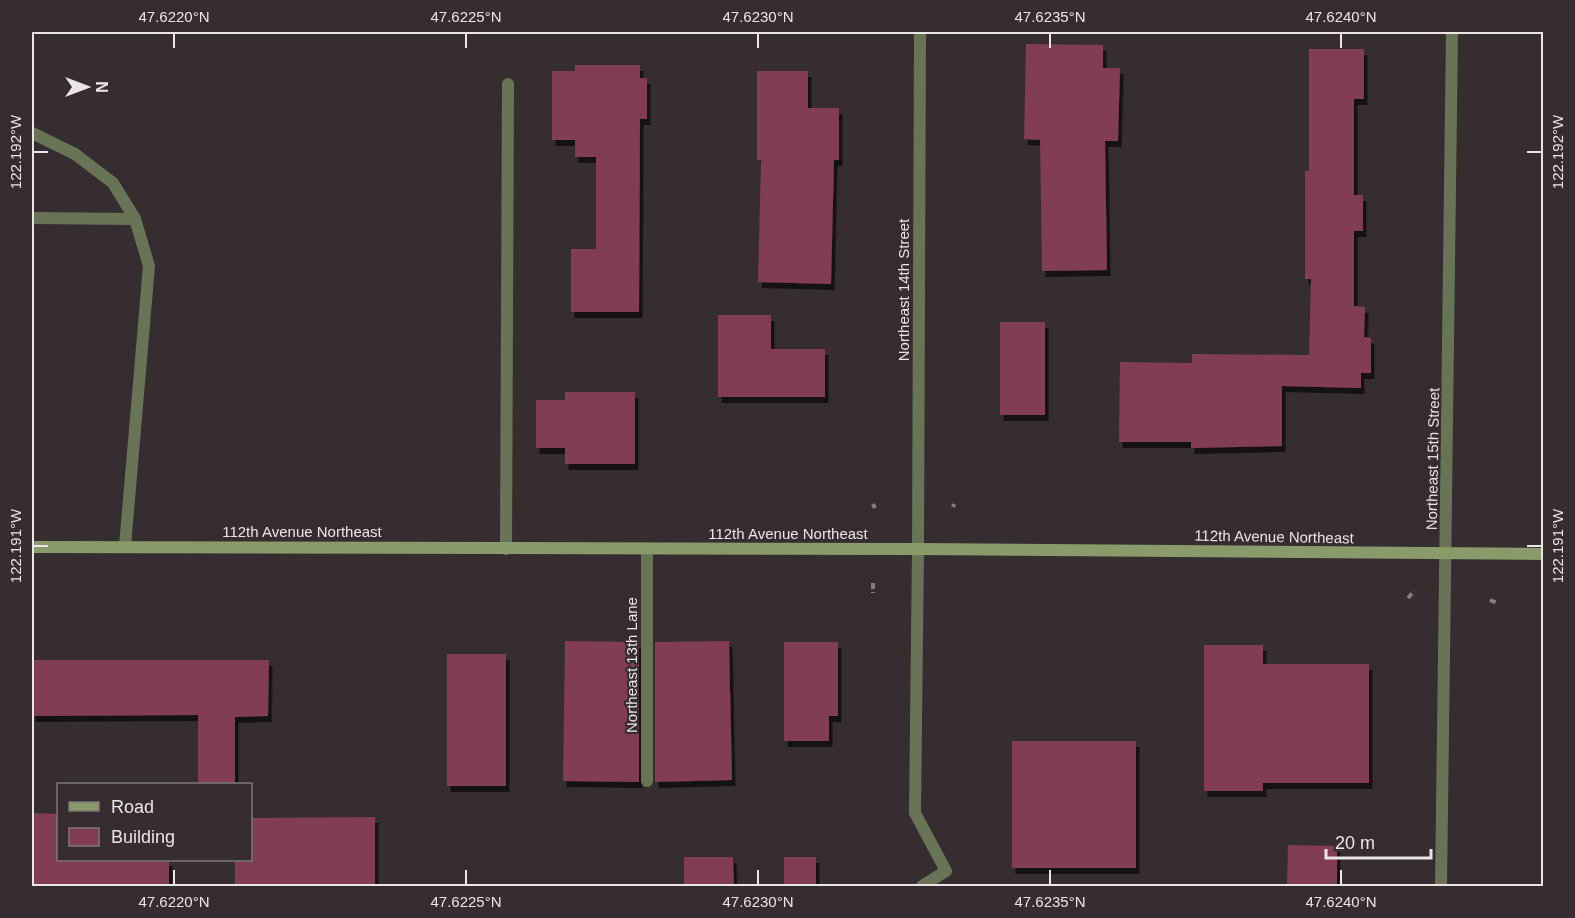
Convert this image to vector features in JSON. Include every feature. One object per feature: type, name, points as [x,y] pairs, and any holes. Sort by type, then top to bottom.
[{"type":"main road","name":"112th Avenue Northeast","points":[[32,547],[918,549],[1544,554]]},
{"type":"street","name":"Northeast 14th Street","points":[[920,32],[915,813],[946,871],[922,886]]},
{"type":"street","name":"Northeast 15th Street","points":[[1441,886],[1452,32]]},
{"type":"street","points":[[506,549],[508,84]]},
{"type":"street","points":[[32,133],[75,154],[113,183],[135,219],[149,266],[125,546]]},
{"type":"street","points":[[32,218],[135,219]]},
{"type":"street","name":"Northeast 13th Lane","points":[[647,549],[647,781]]},
{"type":"path","points":[[873,583],[873,592]]},
{"type":"path","points":[[1408,598],[1414,591]]},
{"type":"path","points":[[1490,600],[1497,603]]},
{"type":"building","points":[[1026,44],[1103,45],[1103,68],[1120,68],[1118,141],[1105,141],[1107,270],[1042,271],[1040,140],[1024,139]]},
{"type":"building","points":[[1309,49],[1364,49],[1364,99],[1354,99],[1354,195],[1363,195],[1363,231],[1354,231],[1354,306],[1365,307],[1364,337],[1371,338],[1371,373],[1361,373],[1361,388],[1282,386],[1282,446],[1191,448],[1191,442],[1119,442],[1120,362],[1192,363],[1192,354],[1309,355],[1311,279],[1305,279],[1305,171],[1309,171]]},
{"type":"building","points":[[575,65],[640,65],[640,78],[647,78],[647,119],[640,119],[639,312],[571,312],[571,249],[596,249],[596,157],[575,157],[575,140],[552,140],[552,71],[575,71]]},
{"type":"building","points":[[757,71],[808,71],[808,108],[839,108],[839,160],[834,160],[831,284],[758,282],[761,160],[757,160]]},
{"type":"building","points":[[718,315],[771,315],[771,349],[825,349],[825,397],[718,397]]},
{"type":"building","points":[[1000,322],[1045,322],[1045,415],[1000,415]]},
{"type":"building","points":[[565,392],[635,392],[635,464],[565,464],[565,448],[536,448],[536,400],[565,400]]},
{"type":"building","points":[[565,641],[639,642],[639,782],[563,781]]},
{"type":"building","points":[[729,641],[732,780],[655,782],[655,642]]},
{"type":"building","points":[[784,642],[838,642],[838,716],[829,716],[829,741],[784,741]]},
{"type":"building","points":[[1204,645],[1263,645],[1263,664],[1369,664],[1369,783],[1263,783],[1263,791],[1204,791]]},
{"type":"building","points":[[447,654],[506,654],[506,786],[447,786]]},
{"type":"building","points":[[32,660],[269,660],[268,716],[235,717],[235,783],[198,783],[198,715],[32,716]]},
{"type":"building","points":[[1012,741],[1136,741],[1136,868],[1012,868]]},
{"type":"building","points":[[32,813],[57,814],[57,861],[169,861],[169,886],[32,886]]},
{"type":"building","points":[[375,817],[375,886],[235,886],[235,861],[252,861],[252,818]]},
{"type":"building","points":[[1288,845],[1337,846],[1337,886],[1287,886]]},
{"type":"building","points":[[684,857],[733,857],[734,886],[684,886]]},
{"type":"building","points":[[784,857],[816,857],[816,886],[784,886]]}]
